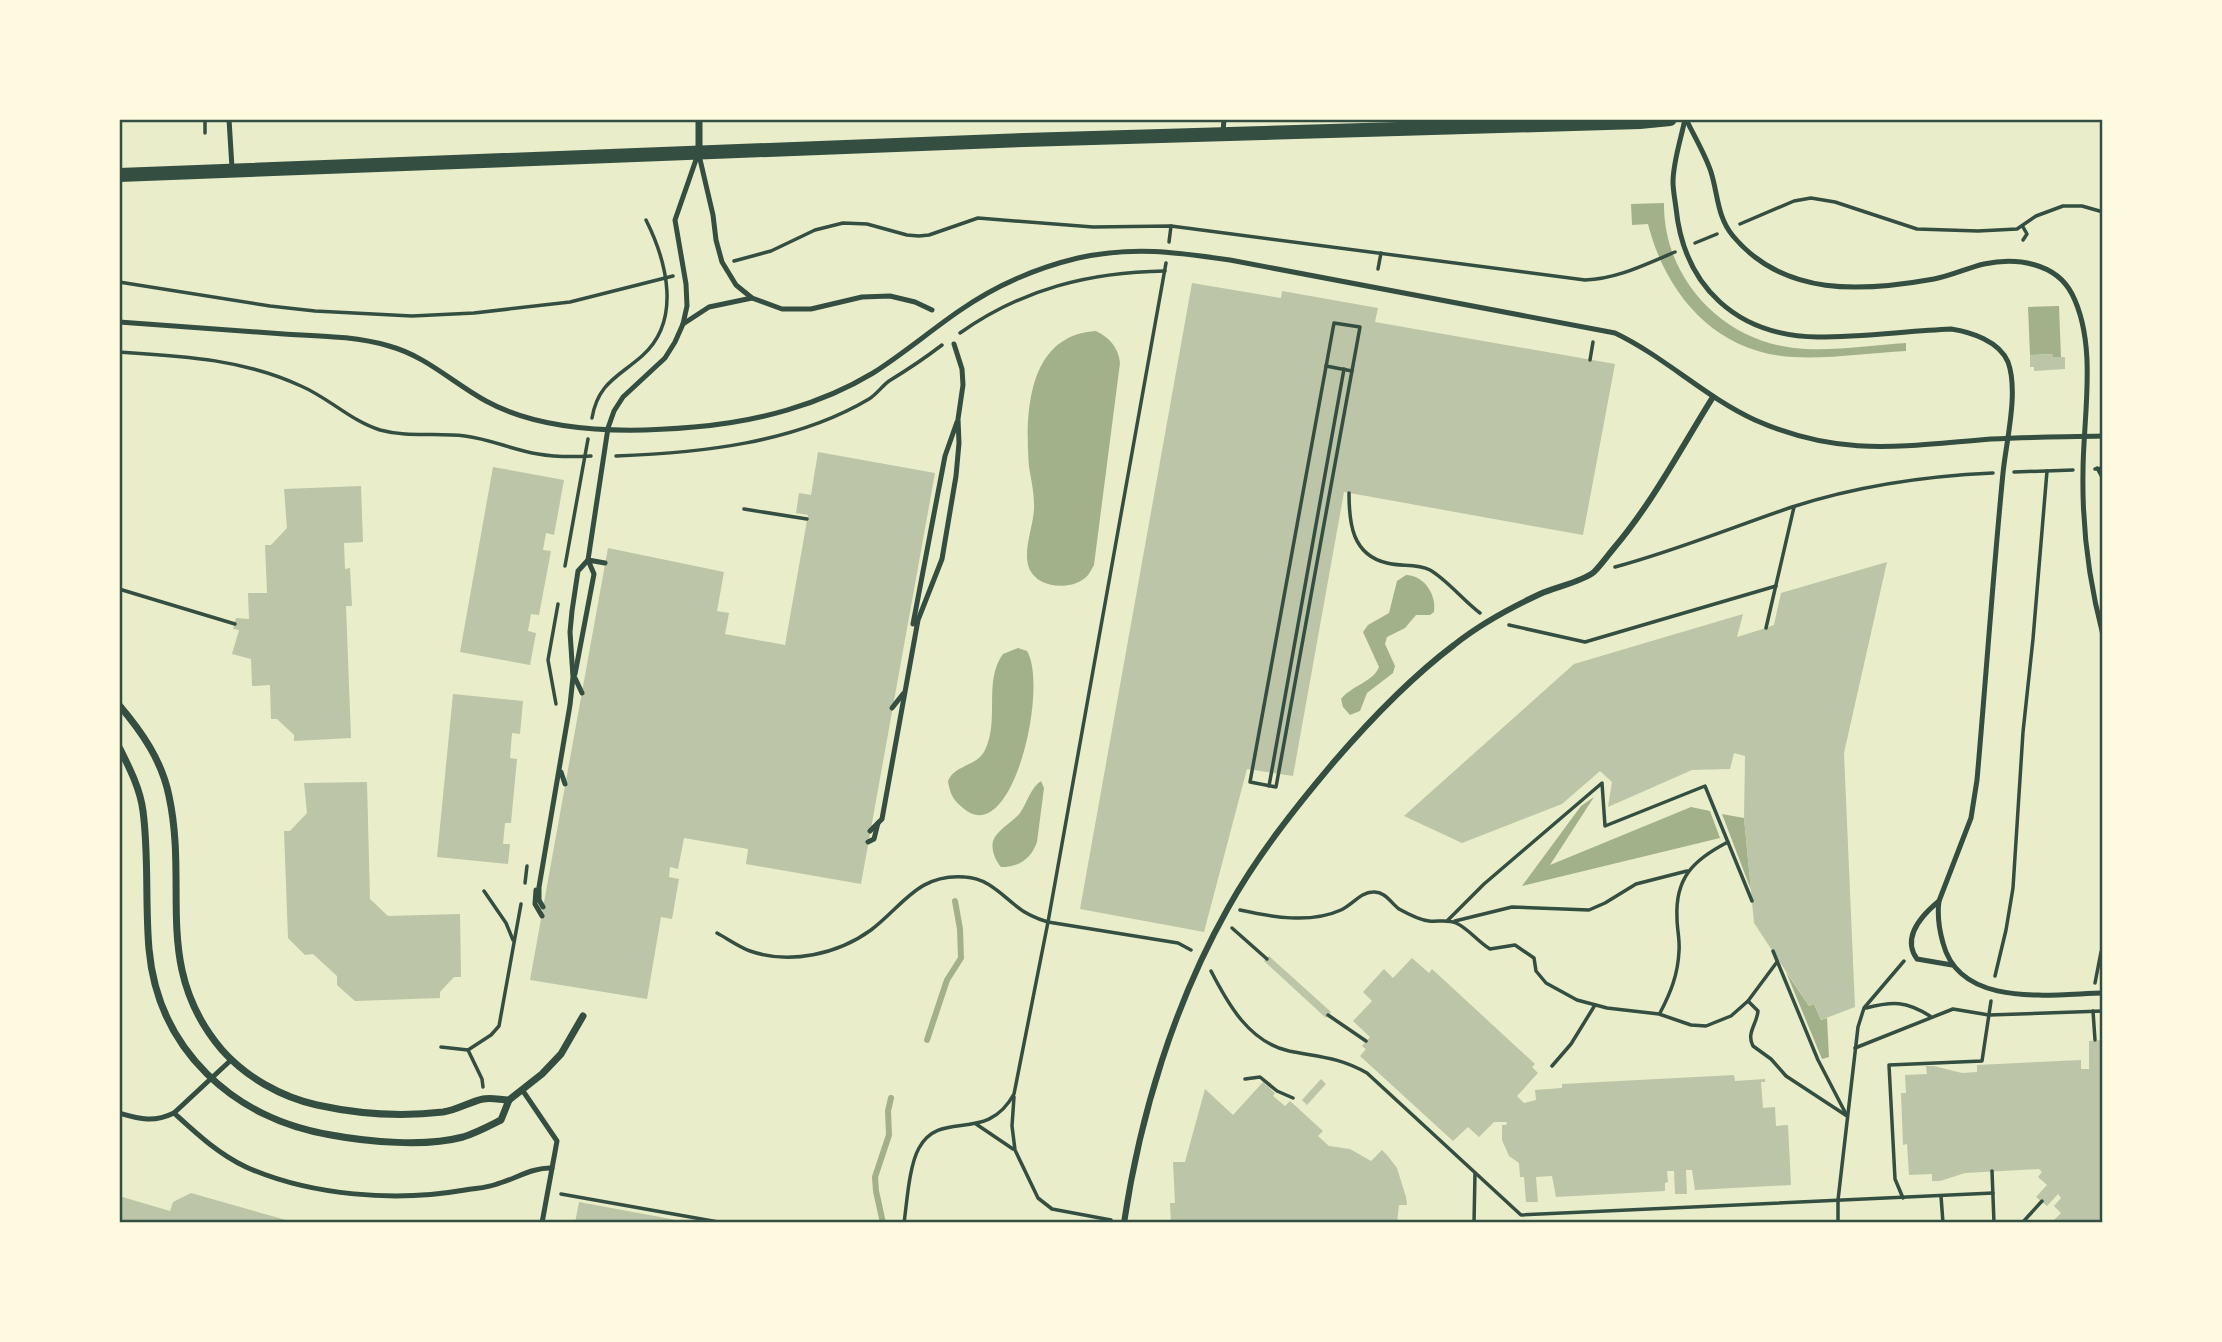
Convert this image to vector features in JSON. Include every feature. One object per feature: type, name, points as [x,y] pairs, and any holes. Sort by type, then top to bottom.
[{"type":"main road","points":[[119,175],[1024,140],[1670,119]]},
{"type":"street","points":[[699,119],[699,153]]},
{"type":"street","points":[[1124,1223],[1136,1154],[1160,1069],[1202,959],[1228,908],[1268,846],[1356,736],[1403,688],[1454,644],[1489,620],[1540,594],[1592,573],[1626,534],[1652,498],[1713,397]]},
{"type":"street","points":[[119,705],[152,749],[169,797],[173,826],[177,940],[189,999],[201,1022],[231,1060],[256,1079],[284,1094],[315,1104],[358,1111],[409,1116],[447,1111],[485,1098],[509,1100]]},
{"type":"street","points":[[119,747],[132,772],[143,809],[150,951],[156,986],[180,1041],[211,1079],[235,1099],[272,1119],[312,1132],[364,1141],[460,1138],[501,1119],[509,1100],[523,1091],[561,1054],[583,1016]]},
{"type":"lane","points":[[229,119],[233,170]]},
{"type":"lane","points":[[1223,135],[1224,119]]},
{"type":"lane","points":[[1686,119],[1709,168],[1722,220],[1733,236],[1763,265],[1782,275],[1820,285],[1885,285],[1937,278],[1984,264],[2011,261],[2044,267],[2060,277],[2077,303],[2084,335],[2087,396],[2082,469],[2086,540],[2103,635]]},
{"type":"lane","points":[[1686,119],[1673,181],[1678,229],[1686,256],[1699,280],[1726,308],[1758,327],[1817,337],[1951,329],[1971,332],[2002,352],[2007,361],[2011,400],[1974,799],[1971,818],[1939,901],[1937,914],[1940,932],[1952,965],[1978,987],[1993,991],[2043,995],[2103,993]]},
{"type":"lane","points":[[699,153],[722,262],[736,285],[752,298],[782,309],[801,309],[862,297],[890,296],[915,302],[932,310]]},
{"type":"lane","points":[[542,916],[535,904],[535,895],[593,574],[588,560],[608,428],[623,397],[665,358],[676,342],[683,324],[687,306],[686,284],[675,220],[699,153]]},
{"type":"lane","points":[[119,322],[369,340],[416,356],[482,398],[523,418],[547,424],[608,428],[692,428],[750,420],[830,394],[886,364],[961,309],[1030,273],[1077,258],[1131,250],[1168,251],[1243,262],[1615,333],[1641,346],[1713,397],[1771,426],[1833,444],[1890,448],[2007,438],[2103,436]]},
{"type":"lane","points":[[683,324],[709,307],[752,298]]},
{"type":"lane","points":[[868,842],[874,839],[879,823],[932,521],[945,456],[958,419],[963,386],[962,369],[954,344]]},
{"type":"lane","points":[[870,831],[882,819],[921,610],[938,575],[942,559],[956,476],[958,419]]},
{"type":"lane","points":[[931,492],[939,488]]},
{"type":"lane","points":[[588,560],[605,563]]},
{"type":"lane","points":[[543,908],[539,900],[539,887],[561,769],[572,690],[572,611],[578,571],[588,560]]},
{"type":"lane","points":[[910,612],[916,608]]},
{"type":"lane","points":[[575,678],[582,693]]},
{"type":"lane","points":[[892,708],[904,694]]},
{"type":"lane","points":[[888,730],[896,726]]},
{"type":"lane","points":[[561,769],[565,784]]},
{"type":"lane","points":[[555,785],[562,805]]},
{"type":"lane","points":[[1939,901],[1924,914],[1914,929],[1912,952],[1917,959],[1952,965]]},
{"type":"lane","points":[[119,1113],[147,1121],[174,1113],[231,1060]]},
{"type":"lane","points":[[523,1091],[557,1141],[542,1223]]},
{"type":"lane","points":[[174,1113],[207,1144],[245,1166],[293,1183],[386,1197],[438,1195],[494,1185],[534,1170],[552,1168]]},
{"type":"path","points":[[205,119],[205,133]]},
{"type":"path","points":[[1794,201],[1811,198],[1835,202],[1917,229],[1978,231],[2022,226],[2036,216],[2063,206],[2082,206],[2103,212]]},
{"type":"path","points":[[731,262],[787,245],[815,230],[843,223],[867,224],[919,236],[978,218],[1093,228],[1171,226],[1585,280],[1602,280],[1639,267]]},
{"type":"path","points":[[2022,226],[2027,234],[2024,240]]},
{"type":"path","points":[[1378,269],[1381,253]]},
{"type":"path","points":[[1003,307],[1049,287],[1090,276],[1165,271],[1048,922],[1014,1094],[1012,1126],[1015,1150],[1032,1189],[1044,1205],[1052,1209],[1124,1223]]},
{"type":"path","points":[[119,282],[270,306],[412,316],[474,313],[570,302],[680,275]]},
{"type":"path","points":[[1334,323],[1353,323],[1360,327],[1276,787],[1250,782],[1326,366],[1334,323]]},
{"type":"path","points":[[1590,360],[1595,329]]},
{"type":"path","points":[[119,352],[203,358],[255,368],[304,387],[378,429],[405,436],[461,435],[535,454],[556,457],[593,456]]},
{"type":"path","points":[[1326,366],[1352,371]]},
{"type":"path","points":[[1269,786],[1344,369]]},
{"type":"path","points":[[2097,468],[2103,479]]},
{"type":"path","points":[[1592,573],[1653,557],[1794,506],[1869,487],[1919,479],[2003,472],[2103,468]]},
{"type":"path","points":[[1903,1198],[1895,1179],[1889,1066],[1982,1061],[2013,888],[2047,471]]},
{"type":"path","points":[[1766,628],[1794,506]]},
{"type":"path","points":[[744,509],[807,519]]},
{"type":"path","points":[[119,589],[235,624]]},
{"type":"path","points":[[1447,921],[1483,884],[1602,783],[1605,826],[1705,786],[1752,901]]},
{"type":"path","points":[[1228,908],[1296,918],[1331,914],[1349,906],[1367,893],[1377,891],[1398,908],[1429,921],[1453,921],[1512,907],[1589,910],[1605,904],[1636,884],[1687,871],[1728,842]]},
{"type":"path","points":[[1659,1014],[1674,985],[1680,948],[1676,918],[1678,891],[1687,871]]},
{"type":"path","points":[[718,933],[748,950],[765,955],[822,954],[846,945],[871,930],[908,895],[930,883],[948,877],[967,877],[990,885],[1032,917],[1048,922],[1178,943],[1202,959],[1243,1025],[1284,1050],[1346,1061],[1367,1073],[1521,1215],[1993,1193]]},
{"type":"path","points":[[484,891],[506,923],[514,942]]},
{"type":"path","points":[[1222,919],[1267,958]]},
{"type":"path","points":[[1453,921],[1490,948],[1515,945],[1534,958],[1539,975],[1552,988],[1577,1000],[1659,1014],[1691,1026],[1706,1026],[1731,1016],[1748,1001],[1777,962]]},
{"type":"path","points":[[1773,951],[1818,1060],[1847,1116]]},
{"type":"path","points":[[1838,1223],[1838,1200],[1857,1027],[1864,1008],[1912,952]]},
{"type":"path","points":[[2095,1040],[2092,993],[2103,952]]},
{"type":"path","points":[[1748,1001],[1758,1011],[1750,1034],[1752,1046],[1771,1059],[1786,1076],[1847,1116]]},
{"type":"path","points":[[1864,1008],[1900,1004],[1913,1006],[1930,1016]]},
{"type":"path","points":[[1552,1066],[1571,1044],[1595,1005]]},
{"type":"path","points":[[1856,1048],[1953,1009],[1989,1015],[2103,1011]]},
{"type":"path","points":[[1328,1015],[1366,1041]]},
{"type":"path","points":[[441,1047],[468,1050],[482,1079]]},
{"type":"path","points":[[1245,1079],[1260,1077],[1277,1091],[1293,1098]]},
{"type":"path","points":[[904,1223],[918,1148],[935,1131],[945,1127],[986,1122],[1001,1112],[1014,1094]]},
{"type":"path","points":[[976,1124],[1015,1150]]},
{"type":"path","points":[[1992,1171],[1994,1223]]},
{"type":"path","points":[[1474,1223],[1475,1173]]},
{"type":"path","points":[[548,1191],[724,1223]]},
{"type":"path","points":[[1941,1196],[1943,1223]]},
{"type":"path","points":[[2022,1223],[2042,1201]]},
{"type":"shaded area","points":[[1664,203],[1666,230],[1685,279],[1701,300],[1721,318],[1743,332],[1767,343],[1794,348],[1836,349],[1906,343],[1906,351],[1835,357],[1793,357],[1765,353],[1740,345],[1718,332],[1698,316],[1681,296],[1656,250],[1648,224],[1632,225],[1631,204]]},
{"type":"shaded area","points":[[2059,306],[2061,357],[2053,357],[2053,354],[2030,355],[2028,307]]},
{"type":"shaded area","points":[[1096,331],[1112,344],[1120,363],[1094,565],[1086,577],[1078,582],[1071,585],[1054,585],[1033,575],[1027,561],[1034,504],[1028,446],[1030,402],[1043,362],[1056,346],[1073,336]]},
{"type":"shaded area","points":[[1406,575],[1418,578],[1428,587],[1434,612],[1430,615],[1416,615],[1405,628],[1387,637],[1385,644],[1395,666],[1393,673],[1367,693],[1360,711],[1350,715],[1343,707],[1341,699],[1372,676],[1379,667],[1363,632],[1368,625],[1389,613],[1397,581]]},
{"type":"shaded area","points":[[1018,648],[1027,651],[1033,670],[1029,728],[1022,759],[1011,787],[997,807],[981,815],[963,808],[957,802],[948,781],[951,775],[977,760],[985,750],[991,726],[992,688],[997,665],[1003,654]]},
{"type":"shaded area","points":[[1041,781],[1044,788],[1037,842],[1024,861],[1001,867],[994,855],[993,841],[1020,813]]},
{"type":"shaded area","points":[[1594,797],[1550,865],[1691,807],[1710,811],[1720,838],[1522,886],[1581,806]]},
{"type":"shaded area","points":[[1722,814],[1744,818],[1751,890]]},
{"type":"shaded area","points":[[1786,972],[1809,1006],[1814,1004],[1821,1020],[1827,1018],[1829,1057],[1822,1059]]},
{"type":"building","points":[[1192,283],[1281,298],[1282,291],[1378,308],[1375,322],[1615,364],[1583,535],[1344,492],[1293,776],[1247,769],[1204,932],[1080,909]]},
{"type":"building","points":[[2053,354],[2053,357],[2065,357],[2065,369],[2034,371],[2034,367],[2030,367],[2030,355]]},
{"type":"building","points":[[818,452],[935,473],[861,884],[746,864],[748,849],[684,838],[678,869],[670,867],[669,877],[679,879],[672,919],[661,917],[647,999],[530,980],[608,548],[724,572],[717,611],[729,613],[725,634],[785,645],[808,515],[796,513],[799,493],[811,495]]},
{"type":"building","points":[[493,467],[564,480],[554,535],[546,533],[543,550],[551,551],[539,615],[531,614],[528,631],[536,633],[530,665],[460,652]]},
{"type":"building","points":[[361,486],[363,542],[344,543],[345,569],[350,568],[352,606],[346,606],[351,738],[294,741],[294,735],[277,719],[271,719],[270,685],[252,686],[251,659],[232,654],[239,630],[233,629],[236,618],[249,619],[248,593],[267,593],[265,545],[271,545],[287,528],[284,489]]},
{"type":"building","points":[[1887,562],[1844,753],[1855,1007],[1821,1020],[1814,1004],[1809,1006],[1754,923],[1744,818],[1745,756],[1734,753],[1730,769],[1692,770],[1608,807],[1612,782],[1600,771],[1562,804],[1462,843],[1404,816],[1574,664],[1743,614],[1737,637],[1766,628],[1774,625],[1781,593]]},
{"type":"building","points":[[453,694],[523,701],[520,734],[512,733],[510,758],[517,759],[511,823],[505,823],[503,844],[510,844],[508,864],[437,857]]},
{"type":"building","points":[[367,782],[370,899],[388,916],[460,914],[461,977],[454,977],[440,992],[440,998],[355,1001],[337,985],[337,976],[313,954],[305,955],[288,938],[284,831],[290,831],[307,813],[304,783]]},
{"type":"building","points":[[1269,956],[1331,1012],[1326,1018],[1264,961]]},
{"type":"building","points":[[1412,958],[1429,973],[1432,969],[1535,1064],[1532,1067],[1538,1073],[1517,1096],[1524,1103],[1536,1100],[1535,1090],[1562,1088],[1562,1084],[1734,1075],[1735,1081],[1765,1079],[1765,1082],[1761,1082],[1763,1108],[1775,1107],[1776,1126],[1788,1125],[1791,1185],[1695,1190],[1692,1170],[1686,1170],[1687,1194],[1675,1194],[1674,1171],[1667,1171],[1665,1191],[1556,1197],[1552,1176],[1536,1177],[1538,1202],[1526,1202],[1524,1177],[1520,1177],[1519,1163],[1509,1156],[1502,1140],[1502,1125],[1507,1122],[1494,1122],[1479,1137],[1468,1127],[1453,1141],[1360,1056],[1366,1049],[1362,1046],[1370,1037],[1353,1021],[1372,1001],[1363,992],[1384,969],[1393,978]]},
{"type":"building","points":[[2101,1040],[2103,1223],[2057,1223],[2054,1220],[2061,1213],[2054,1206],[2061,1198],[2058,1194],[2047,1206],[2036,1197],[2047,1185],[2038,1177],[2042,1172],[2039,1169],[1965,1173],[1940,1181],[1932,1181],[1932,1174],[1909,1175],[1907,1144],[1903,1145],[1901,1093],[1906,1093],[1905,1075],[1927,1074],[1926,1066],[1962,1073],[1977,1072],[1977,1065],[2081,1060],[2081,1069],[2089,1069],[2089,1041]]},
{"type":"building","points":[[1321,1079],[1326,1084],[1307,1105],[1302,1100]]},
{"type":"building","points":[[1263,1082],[1285,1106],[1290,1101],[1323,1131],[1318,1136],[1329,1146],[1350,1149],[1371,1161],[1382,1150],[1387,1155],[1397,1168],[1406,1197],[1407,1205],[1399,1205],[1397,1223],[1171,1223],[1170,1203],[1175,1203],[1173,1162],[1185,1162],[1205,1089],[1233,1115]]},
{"type":"building","points":[[191,1193],[293,1223],[119,1223],[119,1196],[170,1211],[173,1202]]},
{"type":"building","points":[[579,1202],[687,1222],[687,1223],[575,1223]]},
{"type":"waterway","points":[[927,1040],[947,980],[961,958],[955,901]]},
{"type":"waterway","points":[[883,1223],[875,1177],[889,1135],[888,1111],[891,1098]]}]
